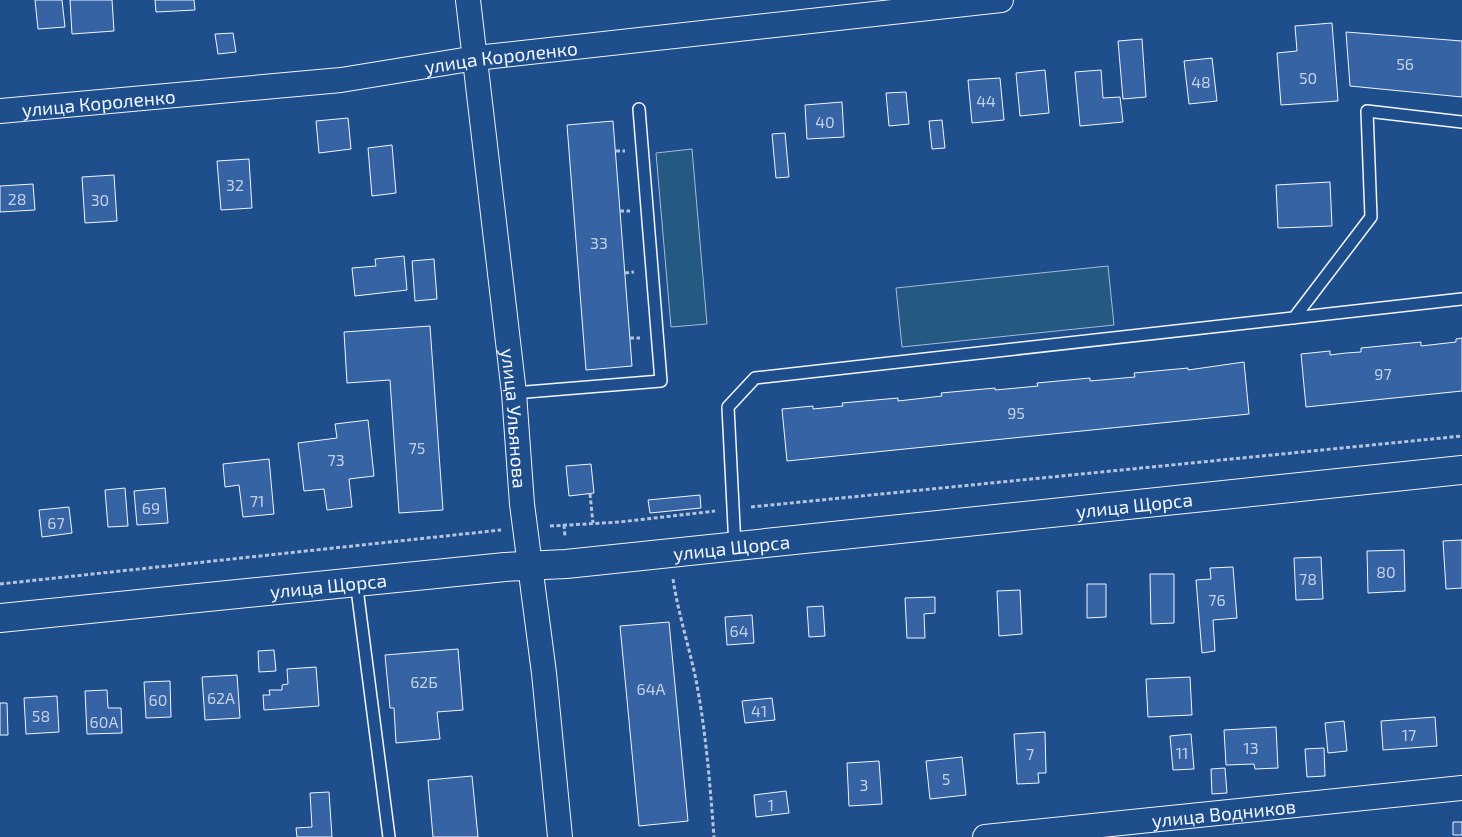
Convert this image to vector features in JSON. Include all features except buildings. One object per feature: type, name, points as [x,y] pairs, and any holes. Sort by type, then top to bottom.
[{"type":"main road","name":"улица Щорса","points":[[0,618],[505,566],[575,564],[1462,470]]},
{"type":"street","name":"улица Ульянова","points":[[468,0],[514,393],[522,504],[544,673],[560,837]]},
{"type":"street","name":"улица Короленко","points":[[0,111],[341,80],[476,58],[1001,0]]},
{"type":"street","name":"улица Водников","points":[[985,837],[1462,788]]},
{"type":"lane","points":[[514,393],[661,381],[639,109]]},
{"type":"lane","points":[[1294,318],[1371,217],[1367,111],[1462,122]]},
{"type":"lane","points":[[735,547],[728,407],[755,378],[1462,299]]},
{"type":"lane","points":[[356,581],[389,837]]},
{"type":"path","points":[[590,494],[593,523]]},
{"type":"path","points":[[672,571],[676,598],[696,680],[707,752],[714,837]]},
{"type":"shaded area","points":[[692,149],[707,324],[671,327],[656,153]]},
{"type":"shaded area","points":[[1108,266],[1114,325],[902,347],[896,288]]}]
